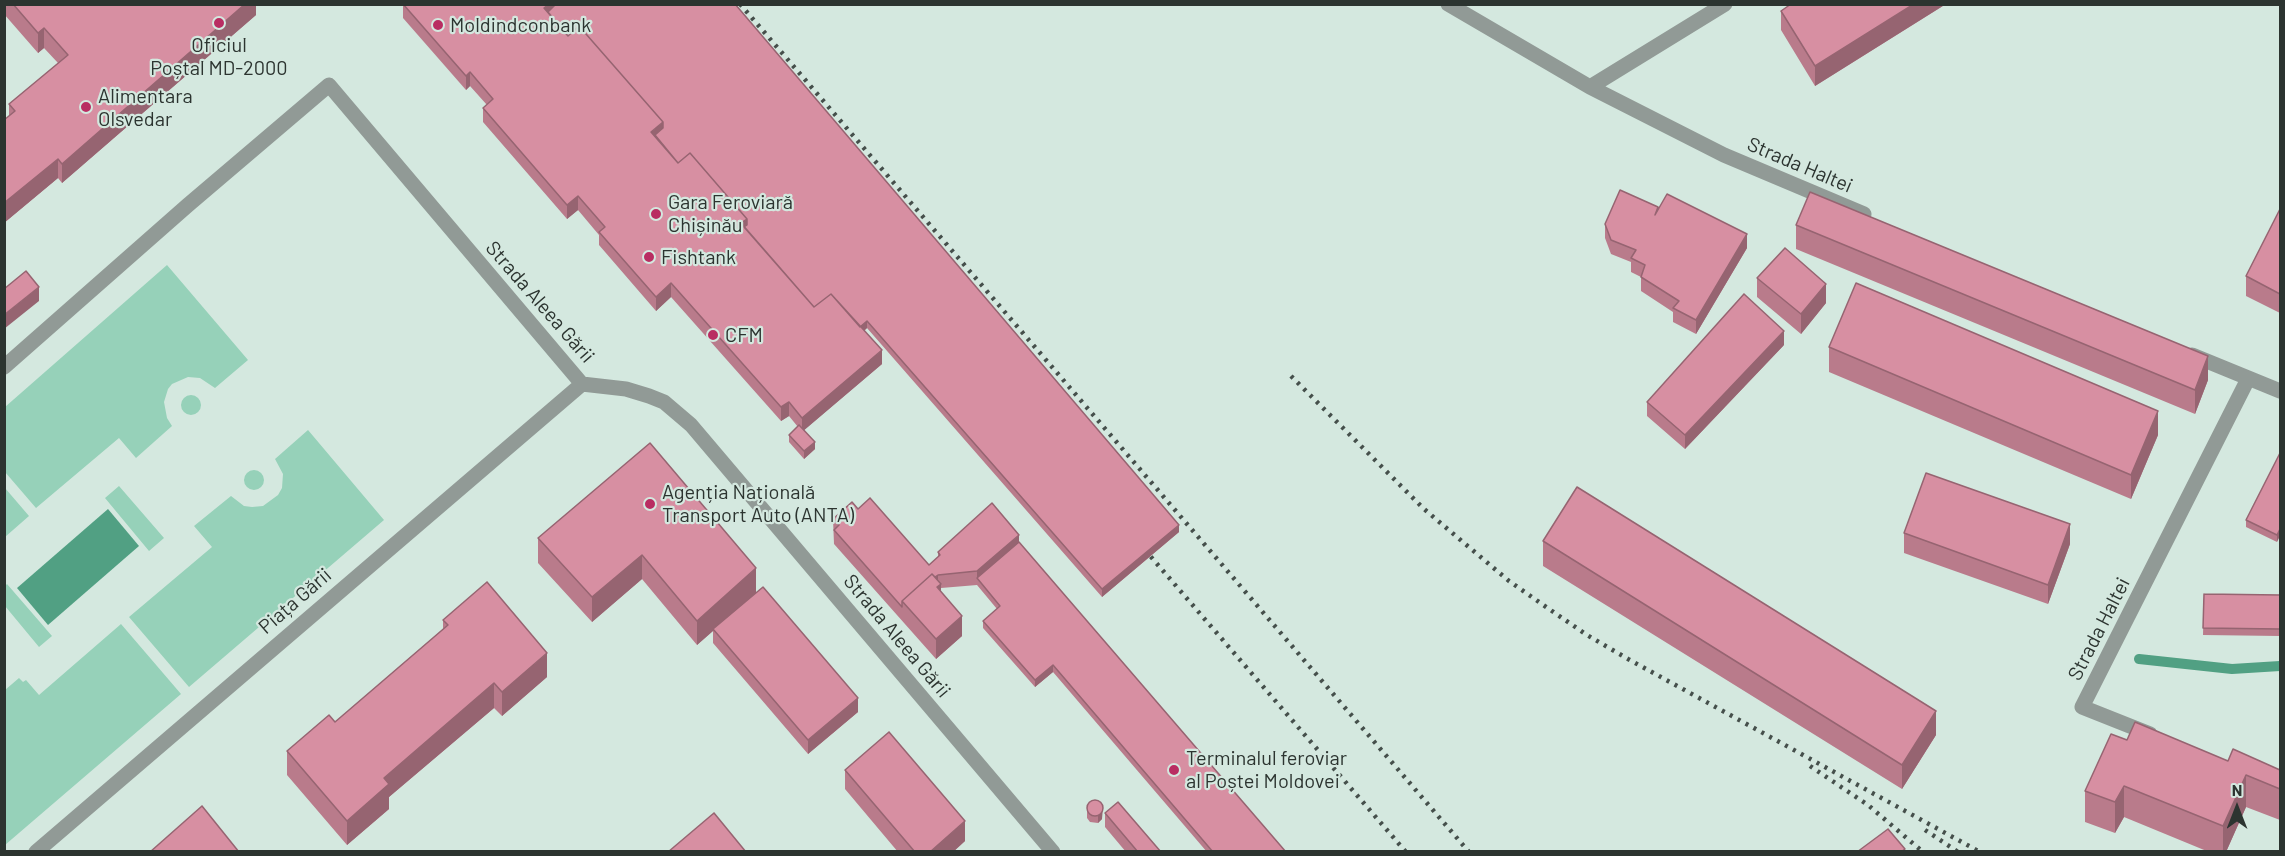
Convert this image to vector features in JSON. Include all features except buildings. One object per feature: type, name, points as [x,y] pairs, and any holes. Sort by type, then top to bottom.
[{"type":"street","name":"Strada Haltei","points":[[1448,4],[1590,87],[1724,155],[1873,218]]},
{"type":"street","points":[[1590,87],[1725,4]]},
{"type":"street","name":"Strada Aleea Gării","points":[[4,367],[329,85],[582,384],[626,389],[649,396],[664,402],[691,425],[1053,852]]},
{"type":"street","points":[[2173,347],[2280,391]]},
{"type":"street","name":"Strada Haltei","points":[[2159,738],[2082,707],[2248,379]]},
{"type":"street","name":"Piața Gării","points":[[36,852],[582,384]]},
{"type":"shaded area","points":[[167,265],[248,360],[215,388],[200,378],[188,377],[172,384],[164,402],[167,418],[172,426],[136,458],[119,438],[36,508],[5,472],[5,407]]},
{"type":"shaded area","points":[[191,395],[198,398],[201,405],[198,412],[191,415],[184,412],[181,405],[184,398]]},
{"type":"shaded area","points":[[308,430],[384,520],[189,687],[129,617],[212,547],[194,526],[231,496],[244,506],[252,507],[263,506],[278,495],[282,488],[283,474],[275,459]]},
{"type":"shaded area","points":[[254,470],[261,473],[264,480],[261,487],[254,490],[247,487],[244,480],[247,473]]},
{"type":"shaded area","points":[[119,486],[164,538],[149,551],[105,498]]},
{"type":"shaded area","points":[[5,488],[29,516],[4,537]]},
{"type":"shaded area","points":[[108,509],[139,546],[48,625],[17,588]]},
{"type":"shaded area","points":[[7,584],[52,636],[39,647],[5,606],[5,586]]},
{"type":"shaded area","points":[[121,624],[181,694],[5,845],[5,690],[19,678],[23,682],[26,680],[39,695]]},
{"type":"waterway","points":[[2139,659],[2232,669],[2280,666]]},
{"type":"railway","points":[[740,4],[1469,852]]},
{"type":"railway","points":[[1291,376],[1424,509],[1509,581],[1549,609],[1628,659],[1980,852]]},
{"type":"railway","points":[[1139,543],[1406,852]]},
{"type":"railway","points":[[1810,766],[1868,805],[1923,852]]},
{"type":"railway","points":[[1925,830],[1958,852]]},
{"type":"place","name":"Oficiul Poștal MD-2000","points":[[219,23]]},
{"type":"place","name":"Moldindconbank","points":[[438,25]]},
{"type":"place","name":"Alimentara Olsvedar","points":[[86,107]]},
{"type":"place","name":"Gara Feroviară Chișinău","points":[[656,214]]},
{"type":"place","name":"Fishtank","points":[[649,257]]},
{"type":"place","name":"CFM","points":[[713,335]]},
{"type":"place","name":"Agenția Națională Transport Auto (ANTA)","points":[[650,504]]},
{"type":"place","name":"Terminalul feroviar al Poștei Moldovei","points":[[1174,770]]}]
